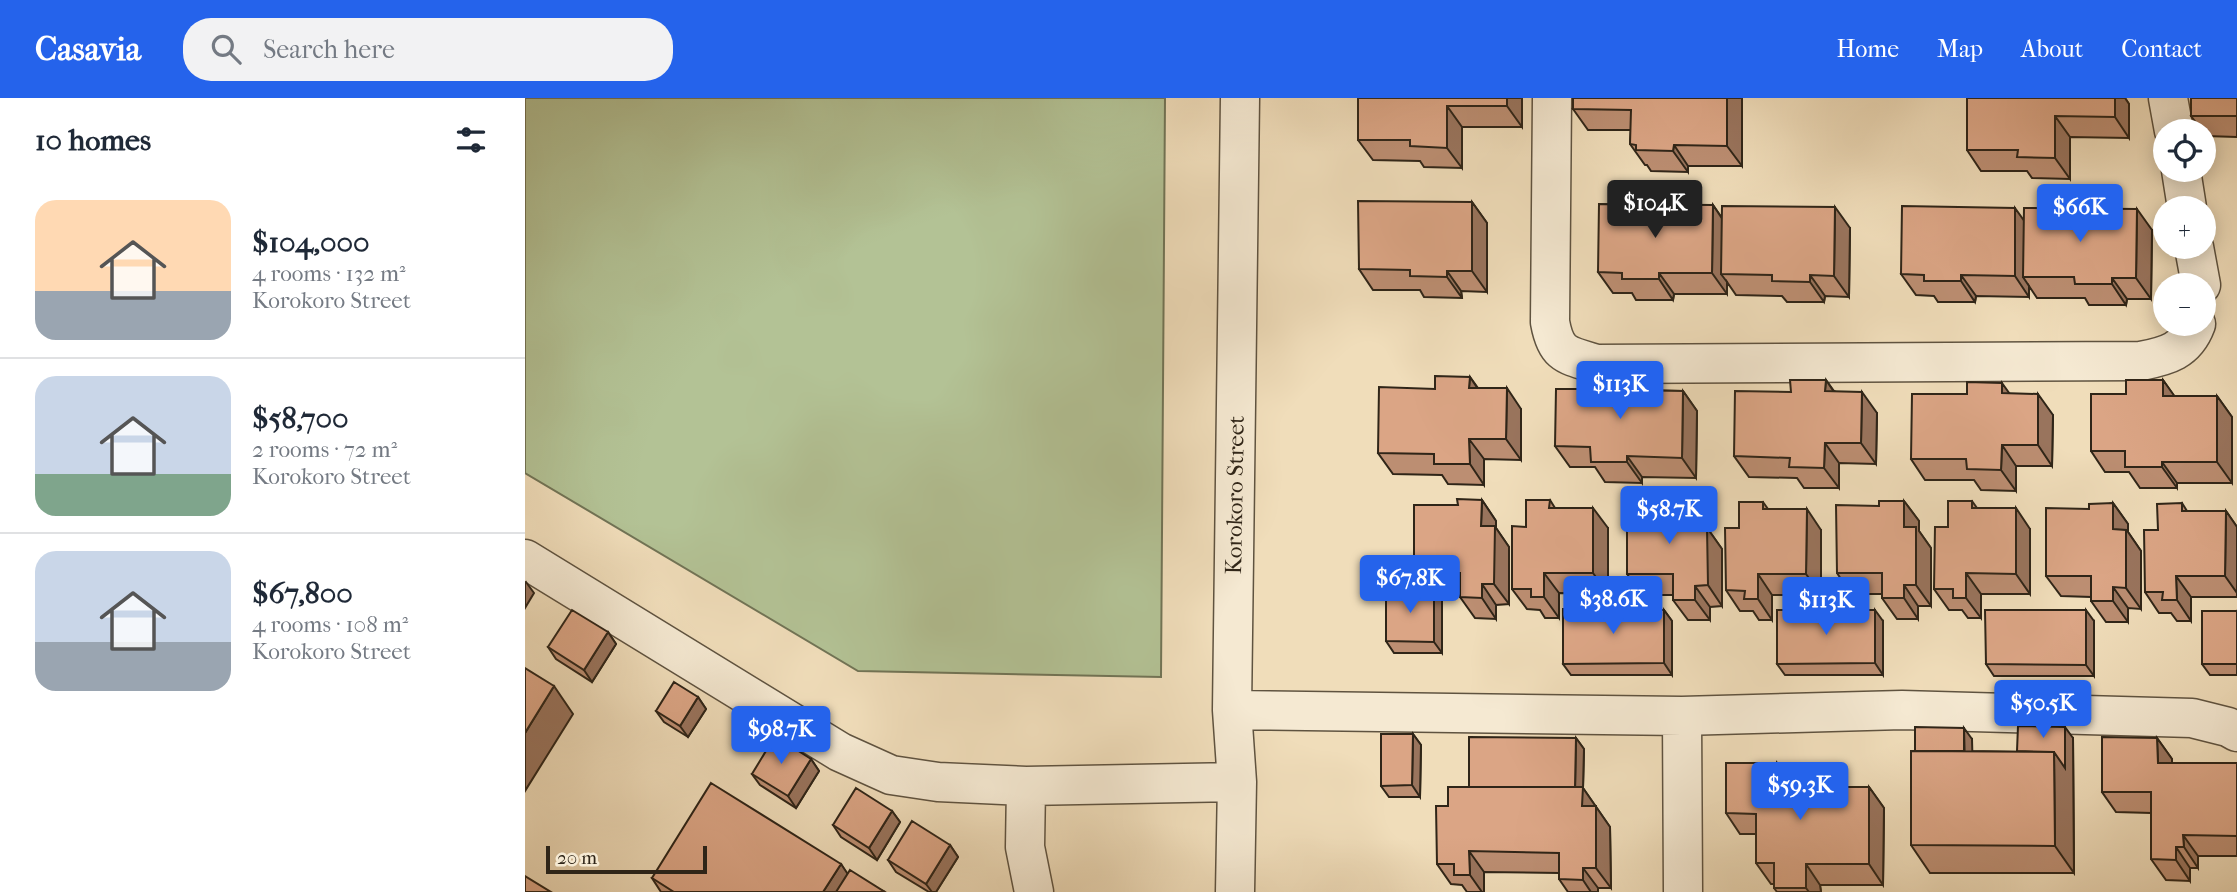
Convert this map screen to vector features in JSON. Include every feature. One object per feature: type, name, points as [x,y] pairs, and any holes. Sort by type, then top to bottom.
[{"type":"street","name":"Korokoro Street","points":[[1235,892],[1237,782],[1232,710],[1240,98]]},
{"type":"street","points":[[1552,98],[1550,322],[1554,344],[1568,356],[1597,364],[2141,361],[2170,355],[2191,336]]},
{"type":"street","points":[[2168,98],[2172,119]]},
{"type":"street","points":[[525,559],[840,752],[891,775],[938,782],[1026,786],[1237,782]]},
{"type":"street","points":[[1232,710],[1682,716],[1902,710],[2192,718],[2237,732]]},
{"type":"street","points":[[1682,716],[1683,892]]},
{"type":"street","points":[[1026,786],[1025,847],[1034,892]]},
{"type":"green space","points":[[525,98],[1165,98],[1161,677],[858,671],[525,473]]},
{"type":"building","points":[[1358,98],[1507,98],[1507,106],[1447,106],[1447,148],[1410,146],[1410,140],[1358,140]]},
{"type":"building","points":[[1573,98],[1727,98],[1727,146],[1674,145],[1673,151],[1636,150],[1636,145],[1630,144],[1631,110],[1573,109]]},
{"type":"building","points":[[1967,98],[2115,98],[2115,117],[2055,116],[2055,158],[2017,157],[2018,150],[1967,150]]},
{"type":"building","points":[[2191,98],[2237,98],[2237,116],[2191,116]]},
{"type":"building","points":[[1358,201],[1472,202],[1472,271],[1447,271],[1447,277],[1410,276],[1410,270],[1359,269]]},
{"type":"building","points":[[1599,204],[1713,205],[1712,273],[1659,273],[1659,279],[1622,279],[1622,273],[1598,272]]},
{"type":"building","points":[[1722,206],[1835,207],[1834,276],[1810,275],[1810,282],[1772,281],[1772,275],[1721,274]]},
{"type":"building","points":[[1902,206],[2015,208],[2015,276],[1961,275],[1961,281],[1924,281],[1924,275],[1901,274]]},
{"type":"building","points":[[2024,208],[2137,209],[2136,278],[2112,278],[2112,284],[2075,284],[2074,277],[2023,277]]},
{"type":"building","points":[[1591,375],[1628,376],[1628,390],[1683,391],[1682,458],[1627,456],[1627,462],[1591,462],[1590,447],[1555,446],[1556,389],[1591,389]]},
{"type":"building","points":[[1435,376],[1470,377],[1469,388],[1507,388],[1506,439],[1469,439],[1470,464],[1434,464],[1434,454],[1378,453],[1379,387],[1435,389]]},
{"type":"building","points":[[1790,380],[1826,380],[1825,391],[1862,392],[1861,443],[1825,443],[1824,468],[1789,467],[1790,458],[1734,456],[1735,391],[1791,392]]},
{"type":"building","points":[[2126,380],[2163,380],[2163,396],[2217,396],[2217,462],[2162,462],[2162,467],[2125,467],[2125,451],[2091,451],[2091,394],[2126,394]]},
{"type":"building","points":[[1967,382],[2002,383],[2002,393],[2038,394],[2038,445],[2002,445],[2001,470],[1967,469],[1966,459],[1911,459],[1912,394],[1967,394]]},
{"type":"building","points":[[1457,499],[1482,500],[1481,526],[1495,526],[1494,584],[1482,584],[1482,598],[1460,597],[1460,573],[1414,573],[1414,505],[1458,505]]},
{"type":"building","points":[[1526,500],[1550,500],[1549,508],[1593,508],[1593,573],[1544,573],[1544,597],[1531,597],[1531,589],[1512,589],[1512,526],[1526,527]]},
{"type":"building","points":[[1671,501],[1695,502],[1695,528],[1707,528],[1708,585],[1695,586],[1695,600],[1673,600],[1673,574],[1627,574],[1627,507],[1670,507]]},
{"type":"building","points":[[1879,501],[1904,501],[1904,527],[1916,527],[1916,585],[1904,585],[1904,598],[1882,598],[1882,573],[1837,573],[1836,505],[1879,506]]},
{"type":"building","points":[[1948,501],[1972,501],[1972,508],[2016,508],[2016,574],[1966,573],[1966,598],[1953,598],[1953,589],[1934,589],[1935,527],[1948,527]]},
{"type":"building","points":[[1739,502],[1763,502],[1763,509],[1807,509],[1806,574],[1758,574],[1758,599],[1744,599],[1745,591],[1726,590],[1725,528],[1739,528]]},
{"type":"building","points":[[2113,503],[2113,529],[2126,530],[2126,588],[2113,587],[2113,601],[2091,601],[2091,576],[2046,576],[2046,508],[2089,509],[2089,504]]},
{"type":"building","points":[[2182,503],[2182,511],[2226,511],[2225,576],[2176,576],[2177,600],[2162,600],[2163,592],[2145,592],[2144,530],[2158,530],[2157,504]]},
{"type":"building","points":[[1386,589],[1434,589],[1434,642],[1386,641]]},
{"type":"building","points":[[1563,609],[1664,610],[1664,663],[1563,664]]},
{"type":"building","points":[[572,610],[608,632],[584,670],[548,647]]},
{"type":"building","points":[[1777,610],[1875,610],[1875,663],[1777,664]]},
{"type":"building","points":[[1985,610],[2086,610],[2086,665],[1986,664]]},
{"type":"building","points":[[2202,611],[2237,611],[2237,664],[2202,664]]},
{"type":"building","points":[[525,668],[554,686],[525,733]]},
{"type":"building","points":[[674,682],[698,697],[680,726],[656,711]]},
{"type":"building","points":[[2018,726],[2065,727],[2065,768],[2054,752],[2017,751]]},
{"type":"building","points":[[1915,727],[1964,728],[1964,751],[1915,751]]},
{"type":"building","points":[[1381,734],[1413,734],[1412,785],[1381,786]]},
{"type":"building","points":[[775,736],[811,759],[788,796],[752,774]]},
{"type":"building","points":[[1469,737],[1576,738],[1575,787],[1469,787]]},
{"type":"building","points":[[2102,737],[2157,738],[2158,763],[2237,763],[2237,836],[2183,835],[2184,847],[2176,847],[2176,860],[2151,859],[2151,792],[2102,792]]},
{"type":"building","points":[[1911,751],[2054,752],[2055,846],[1911,845]]},
{"type":"building","points":[[1726,763],[1777,763],[1777,787],[1869,787],[1869,864],[1806,864],[1806,888],[1774,888],[1774,863],[1756,863],[1756,814],[1726,813]]},
{"type":"building","points":[[711,783],[841,864],[823,892],[674,892],[652,878]]},
{"type":"building","points":[[1448,787],[1583,787],[1582,806],[1596,806],[1596,868],[1583,868],[1583,880],[1559,879],[1559,853],[1469,851],[1470,875],[1454,875],[1454,864],[1437,864],[1436,806],[1448,806]]},
{"type":"building","points":[[856,788],[892,811],[869,848],[833,825]]},
{"type":"building","points":[[912,821],[950,845],[926,884],[888,860]]},
{"type":"building","points":[[850,870],[885,892],[836,892]]},
{"type":"building","points":[[525,876],[551,892],[525,892]]}]
